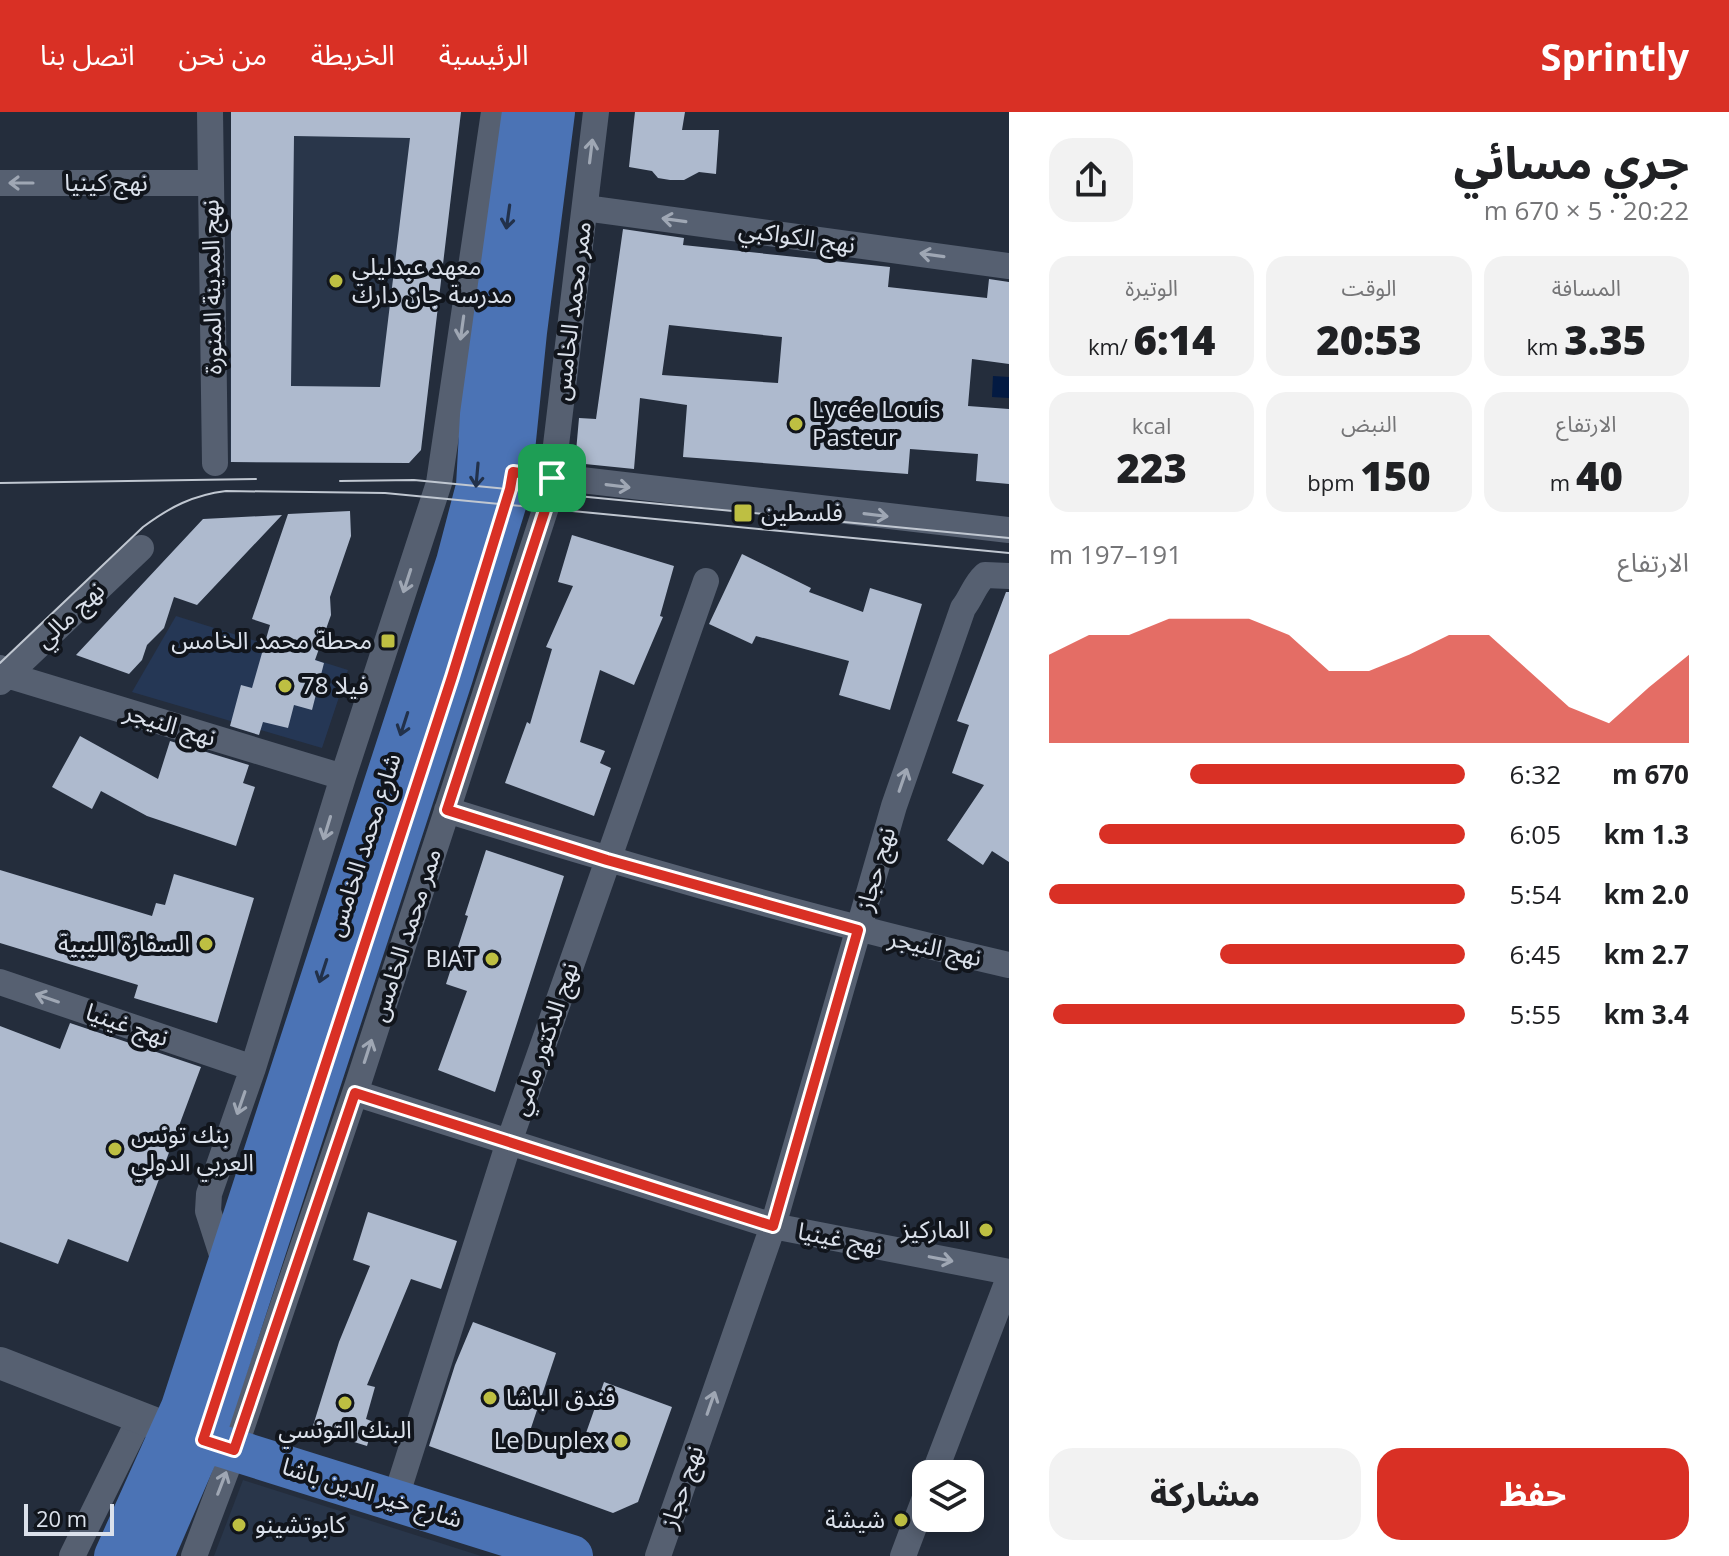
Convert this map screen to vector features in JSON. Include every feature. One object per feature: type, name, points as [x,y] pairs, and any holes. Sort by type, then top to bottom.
[{"type":"main road","name":"شارع محمد الخامس","points":[[153,1556],[187,1435],[226,1267],[457,562],[473,502],[477,486],[481,415],[523,112]]},
{"type":"main road","name":"شارع محمد الخامس","points":[[115,1556],[187,1435],[447,692],[510,489],[532,475],[526,332],[554,112]]},
{"type":"main road","name":"شارع خير الدين باشا","points":[[187,1435],[572,1556]]},
{"type":"street","name":"نهج المدينة المنورة","points":[[210,112],[215,463]]},
{"type":"street","points":[[226,1267],[208,1211],[209,1194],[253,1068],[343,777],[439,483],[494,112]]},
{"type":"street","name":"ممر محمد الخامس","points":[[194,1556],[187,1435],[355,1093],[550,495],[532,475],[585,208],[596,112]]},
{"type":"street","name":"نهج كينيا","points":[[0,183],[211,183]]},
{"type":"street","name":"نهج الكواكبي","points":[[585,208],[1009,266]]},
{"type":"street","points":[[532,475],[1009,530]]},
{"type":"street","name":"نهج مالي","points":[[2,675],[141,548]]},
{"type":"street","name":"نهج حجاز","points":[[658,1556],[773,1226],[894,806],[963,608],[971,598],[975,584],[985,575],[1009,576]]},
{"type":"street","name":"نهج الدكتور مامي","points":[[395,1500],[509,1142],[706,581]]},
{"type":"street","name":"نهج النيجر","points":[[2,675],[343,777]]},
{"type":"street","name":"نهج النيجر","points":[[447,810],[607,860],[858,930],[1009,965]]},
{"type":"street","name":"نهج غينيا","points":[[0,982],[253,1068]]},
{"type":"street","name":"نهج غينيا","points":[[355,1093],[773,1226],[1009,1275]]},
{"type":"street","points":[[939,1460],[1009,1275]]},
{"type":"street","points":[[0,1363],[187,1435]]},
{"type":"street","name":"شارع محمد الخامس","points":[[72,1556],[187,1435]]},
{"type":"street","points":[[903,1556],[912,1532]]},
{"type":"shaded area","name":"معهد عبدليلي مدرسة جان دارك","points":[[231,112],[461,112],[421,450],[409,463],[230,462]]},
{"type":"shaded area","points":[[993,376],[1009,377],[1009,398],[992,397]]},
{"type":"shaded area","points":[[176,616],[348,670],[322,748],[132,692]]},
{"type":"shaded area","points":[[243,1480],[481,1556],[214,1556]]},
{"type":"building","name":"معهد عبدليلي مدرسة جان دارك","points":[[231,112],[461,112],[421,450],[409,463],[231,462]],"holes":[[[294,136],[410,138],[380,387],[291,386]]]},
{"type":"building","points":[[635,112],[685,112],[682,130],[719,130],[716,174],[699,172],[684,180],[670,180],[658,178],[652,171],[629,167]]},
{"type":"building","points":[[623,229],[684,238],[683,245],[890,267],[888,287],[987,298],[989,279],[1009,282],[1009,364],[972,359],[968,406],[1009,409],[1009,484],[976,481],[978,454],[910,449],[908,474],[683,457],[687,405],[640,398],[634,469],[575,463],[579,418],[596,419]],"holes":[[[669,325],[782,337],[778,383],[662,375]]]},
{"type":"building","points":[[350,511],[351,536],[330,597],[331,615],[315,660],[324,663],[312,710],[294,705],[288,728],[263,722],[259,735],[230,726],[241,685],[252,688],[270,625],[252,619],[288,514]]},
{"type":"building","points":[[282,515],[197,605],[174,597],[164,628],[147,645],[142,660],[129,674],[76,655],[203,519]]},
{"type":"building","points":[[572,535],[674,566],[660,616],[663,617],[634,685],[600,670],[580,742],[605,751],[600,763],[611,768],[594,816],[505,783],[527,722],[530,724],[552,649],[546,647],[573,586],[558,582]]},
{"type":"building","points":[[742,554],[811,588],[809,592],[863,612],[870,588],[922,604],[890,710],[839,695],[849,661],[756,636],[752,644],[709,624]]},
{"type":"building","points":[[1006,592],[1009,592],[1009,862],[992,851],[983,865],[947,840],[984,785],[952,773],[969,725],[957,721]]},
{"type":"building","points":[[80,736],[158,779],[170,741],[249,765],[243,783],[255,787],[236,846],[147,816],[101,791],[92,809],[52,787]]},
{"type":"building","points":[[486,850],[564,876],[495,1092],[438,1070],[467,991],[446,984]]},
{"type":"building","points":[[0,870],[152,916],[156,903],[165,905],[174,874],[254,898],[217,1023],[134,998],[138,985],[0,943]]},
{"type":"building","points":[[70,1023],[201,1067],[128,1262],[68,1239],[58,1264],[0,1242],[0,1026],[60,1049]]},
{"type":"building","points":[[368,1212],[457,1241],[441,1289],[411,1279],[367,1385],[375,1387],[366,1419],[374,1422],[367,1446],[312,1429],[339,1342],[370,1266],[353,1260]]},
{"type":"building","points":[[473,1322],[556,1353],[530,1431],[580,1450],[604,1382],[672,1407],[638,1502],[613,1513],[429,1446],[455,1365]]},
{"type":"tram line","points":[[0,483],[256,479]]},
{"type":"tram line","points":[[340,481],[414,480],[1009,538]]},
{"type":"tram line","points":[[0,663],[143,527],[182,503],[226,491],[385,493],[1009,553]]},
{"type":"place","name":"معهد عبدليلي مدرسة جان دارك","points":[[336,281]]},
{"type":"place","name":"Lycée Louis Pasteur","points":[[796,424]]},
{"type":"place","name":"فلسطين","points":[[743,513]]},
{"type":"place","name":"محطة محمد الخامس","points":[[388,641]]},
{"type":"place","name":"فيلا 78","points":[[285,686]]},
{"type":"place","name":"السفارة الليبية","points":[[206,944]]},
{"type":"place","name":"BIAT","points":[[492,959]]},
{"type":"place","name":"بنك تونس العربي الدولي","points":[[115,1149]]},
{"type":"place","name":"الماركيز","points":[[986,1230]]},
{"type":"place","name":"فندق الباشا","points":[[490,1398]]},
{"type":"place","name":"البنك التونسي","points":[[345,1403]]},
{"type":"place","name":"Le Duplex","points":[[621,1441]]},
{"type":"place","name":"شيشة","points":[[901,1520]]},
{"type":"place","name":"كابوتشينو","points":[[239,1525]]},
{"type":"route","points":[[513,472],[552,478],[550,495],[447,810],[607,860],[858,930],[773,1226],[355,1093],[234,1450],[203,1440],[452,677],[513,472]]}]
